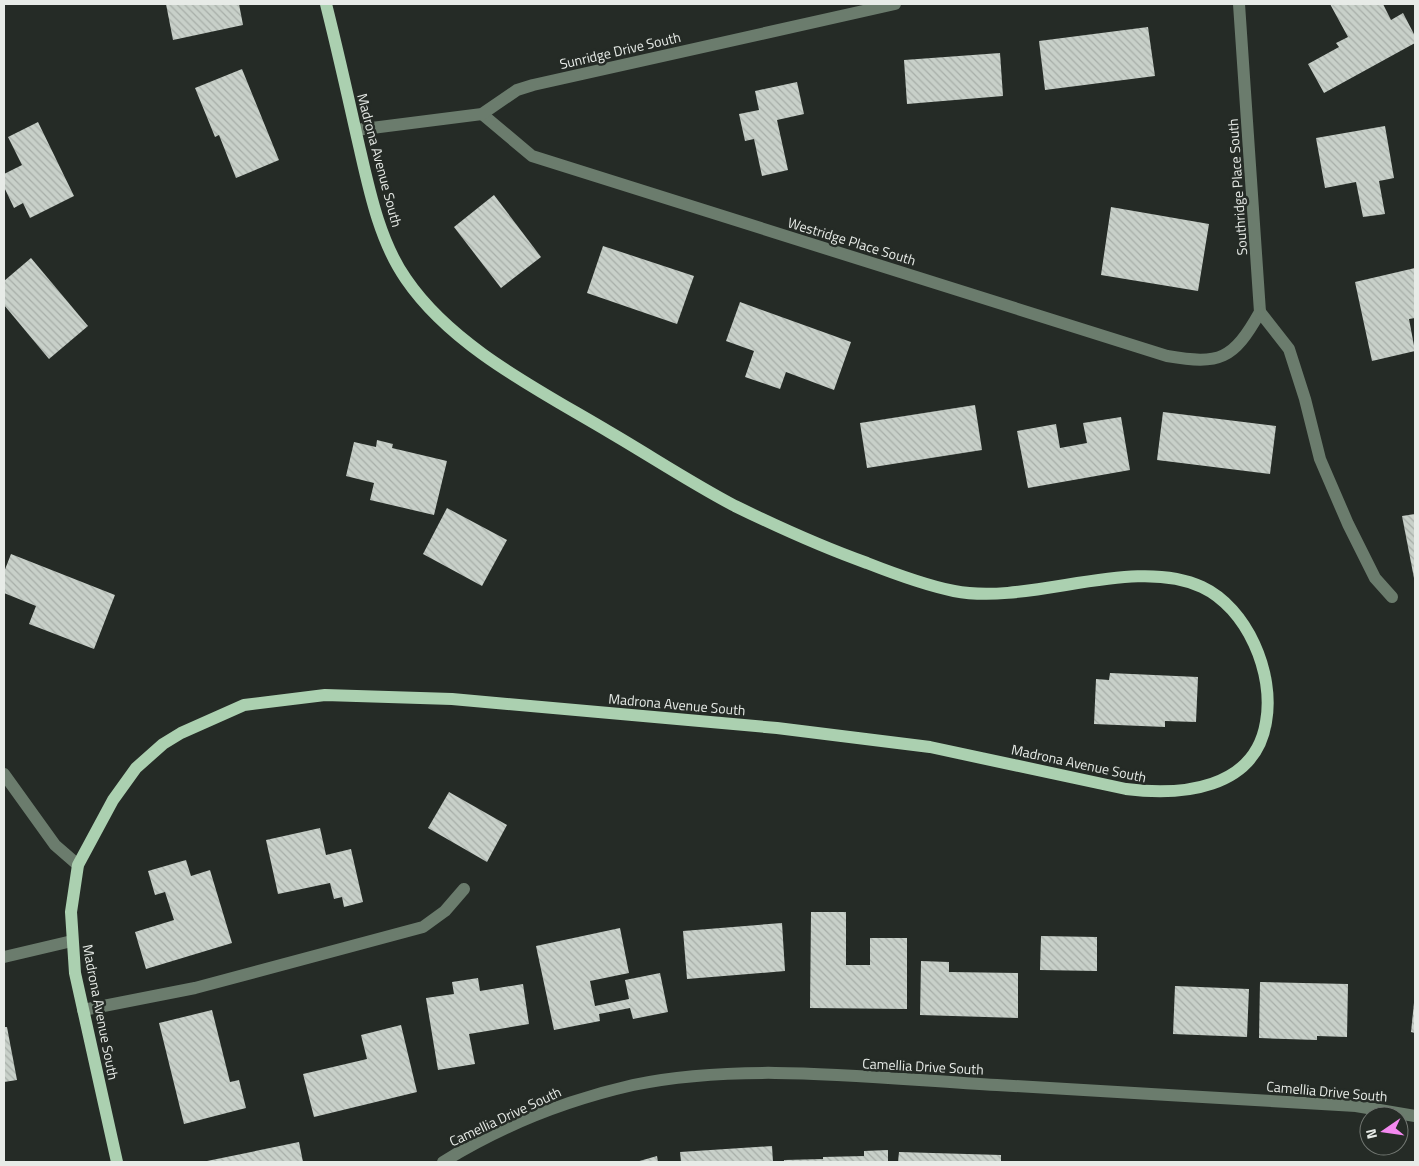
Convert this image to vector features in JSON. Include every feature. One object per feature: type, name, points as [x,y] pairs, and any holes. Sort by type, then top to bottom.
[{"type":"main road","name":"Madrona Avenue South","points":[[117,1162],[75,973],[71,912],[78,865],[113,800],[136,768],[163,744],[181,733],[244,705],[288,698],[325,695],[452,699],[777,728],[930,747],[1126,790],[1158,794],[1184,792],[1211,785],[1233,773],[1251,758],[1262,739],[1267,719],[1263,669],[1253,643],[1236,615],[1223,599],[1201,587],[1160,577],[1135,577],[990,594],[955,591],[897,575],[823,547],[733,504],[485,357],[433,311],[406,279],[388,245],[368,182],[326,4]]},
{"type":"street","name":"Sunridge Drive South","points":[[356,130],[482,114],[517,90],[533,85],[895,4]]},
{"type":"street","name":"Southridge Place South","points":[[1239,4],[1260,312]]},
{"type":"street","name":"Westridge Place South","points":[[482,114],[532,156],[1167,356],[1200,362],[1226,356],[1248,333],[1260,312]]},
{"type":"street","points":[[1260,312],[1288,349],[1305,399],[1320,459],[1348,524],[1375,578],[1392,597]]},
{"type":"street","points":[[4,774],[55,845],[78,865]]},
{"type":"street","points":[[84,1010],[195,988],[423,927],[445,911],[464,889]]},
{"type":"street","points":[[4,957],[72,941]]},
{"type":"street","name":"Camellia Drive South","points":[[444,1162],[524,1121],[571,1102],[634,1085],[692,1077],[798,1074],[1356,1106],[1415,1116]]},
{"type":"building","points":[[166,4],[239,4],[243,25],[173,40]]},
{"type":"building","points":[[1330,4],[1383,4],[1391,20],[1403,13],[1415,36],[1415,43],[1324,93],[1308,64],[1339,47],[1336,43],[1348,37]]},
{"type":"building","points":[[1148,27],[1155,76],[1045,90],[1039,41]]},
{"type":"building","points":[[1000,53],[1003,96],[907,104],[904,60]]},
{"type":"building","points":[[242,69],[279,160],[236,178],[219,135],[215,137],[195,88]]},
{"type":"building","points":[[797,82],[804,114],[777,120],[788,170],[762,176],[754,139],[745,141],[739,114],[759,110],[755,91]]},
{"type":"building","points":[[38,122],[74,196],[30,218],[23,203],[14,208],[4,187],[4,174],[22,165],[8,137]]},
{"type":"building","points":[[1385,126],[1394,178],[1379,181],[1385,214],[1363,217],[1356,182],[1325,188],[1316,138]]},
{"type":"building","points":[[494,195],[541,257],[501,288],[454,227]]},
{"type":"building","points":[[1111,207],[1209,224],[1198,291],[1101,275]]},
{"type":"building","points":[[603,246],[694,276],[677,324],[587,293]]},
{"type":"building","points":[[31,258],[88,326],[49,359],[4,305],[4,281]]},
{"type":"building","points":[[1415,268],[1415,318],[1409,319],[1415,351],[1372,361],[1355,282]]},
{"type":"building","points":[[740,302],[851,342],[834,390],[786,372],[780,389],[745,377],[754,351],[726,341]]},
{"type":"building","points":[[975,405],[982,450],[867,468],[860,423]]},
{"type":"building","points":[[1163,412],[1276,426],[1270,474],[1157,460]]},
{"type":"building","points":[[1121,417],[1130,470],[1028,488],[1017,431],[1056,424],[1060,448],[1087,443],[1083,423]]},
{"type":"building","points":[[377,440],[393,444],[392,448],[447,461],[434,515],[370,500],[374,483],[346,476],[354,442],[376,447]]},
{"type":"building","points":[[447,508],[507,540],[482,586],[423,554]]},
{"type":"building","points":[[1415,514],[1415,577],[1414,578],[1402,516]]},
{"type":"building","points":[[11,554],[115,595],[94,649],[29,624],[36,606],[4,593],[4,572]]},
{"type":"building","points":[[1110,673],[1198,677],[1196,722],[1165,721],[1165,727],[1094,724],[1096,679],[1109,680]]},
{"type":"building","points":[[449,792],[507,825],[487,862],[428,828]]},
{"type":"building","points":[[320,828],[326,855],[351,849],[363,902],[344,907],[342,897],[334,899],[330,883],[278,894],[266,840]]},
{"type":"building","points":[[186,860],[191,876],[210,870],[232,943],[146,969],[135,932],[174,920],[165,892],[155,895],[148,871]]},
{"type":"building","points":[[811,912],[846,912],[846,965],[870,965],[870,938],[907,938],[907,1009],[810,1008]]},
{"type":"building","points":[[782,923],[785,971],[687,979],[683,931]]},
{"type":"building","points":[[620,928],[629,973],[590,981],[595,1006],[629,999],[625,980],[660,973],[668,1012],[633,1019],[630,1008],[599,1014],[600,1021],[554,1030],[536,946]]},
{"type":"building","points":[[1041,936],[1097,937],[1097,971],[1040,970]]},
{"type":"building","points":[[921,961],[949,962],[949,972],[1018,973],[1018,1018],[920,1015]]},
{"type":"building","points":[[478,978],[480,991],[523,984],[529,1024],[469,1034],[475,1064],[438,1070],[426,998],[454,994],[452,982]]},
{"type":"building","points":[[1260,982],[1348,984],[1347,1037],[1317,1036],[1317,1040],[1259,1038]]},
{"type":"building","points":[[1175,986],[1249,989],[1247,1037],[1173,1034]]},
{"type":"building","points":[[1415,1003],[1415,1033],[1411,1032]]},
{"type":"building","points":[[212,1010],[230,1082],[239,1080],[246,1108],[184,1124],[159,1023]]},
{"type":"building","points":[[401,1025],[417,1092],[314,1117],[303,1074],[367,1059],[361,1035]]},
{"type":"building","points":[[4,1027],[7,1027],[17,1080],[4,1082]]},
{"type":"building","points":[[299,1142],[303,1162],[207,1162],[207,1161]]},
{"type":"building","points":[[772,1146],[773,1162],[681,1162],[680,1152]]},
{"type":"building","points":[[888,1150],[888,1162],[784,1162],[784,1160],[823,1159],[823,1157],[864,1156],[864,1151]]},
{"type":"building","points":[[899,1152],[1001,1155],[1001,1162],[898,1162]]},
{"type":"building","points":[[657,1156],[658,1162],[636,1162]]}]
